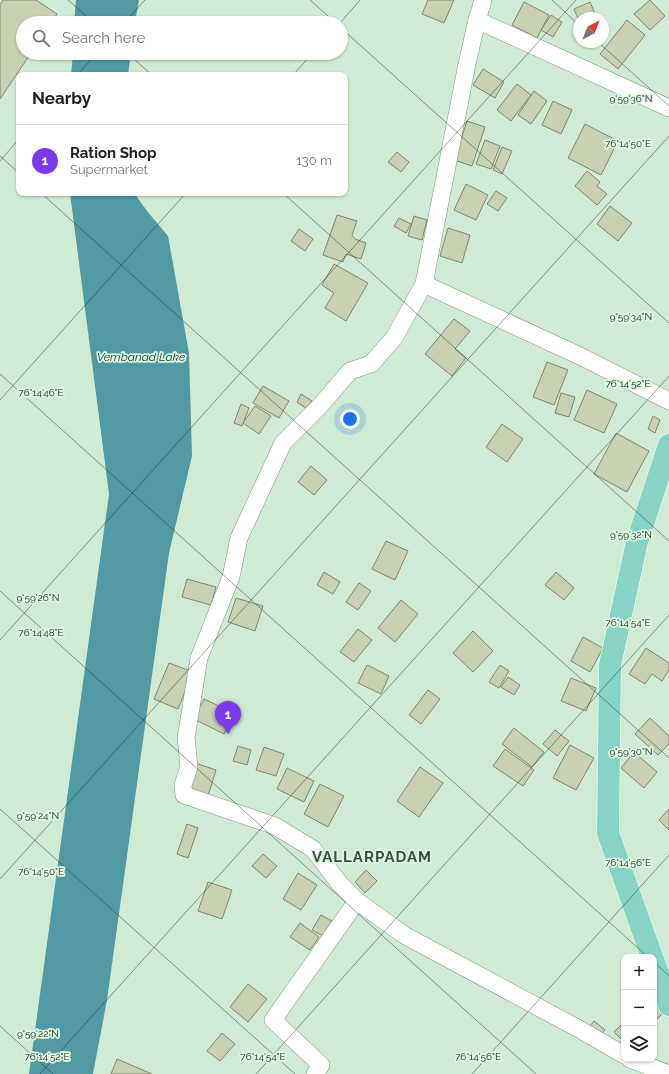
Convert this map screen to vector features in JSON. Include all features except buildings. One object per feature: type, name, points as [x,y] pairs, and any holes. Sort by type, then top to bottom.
[{"type":"main road","points":[[651,954],[608,832],[610,665],[637,542],[669,445]]},
{"type":"main road","points":[[657,971],[669,1005]]},
{"type":"street","points":[[483,0],[477,20],[424,284],[390,343],[371,364],[350,371],[319,408],[283,443],[239,538],[231,577],[199,658],[186,738],[189,767],[183,785],[184,795],[275,826],[313,849],[340,884],[358,901],[404,935],[579,1029],[621,1054]]},
{"type":"street","points":[[477,20],[669,108]]},
{"type":"street","points":[[424,284],[580,356],[669,401]]},
{"type":"street","points":[[322,1071],[273,1020],[358,901]]},
{"type":"street","points":[[638,1062],[669,1074]]},
{"type":"water","points":[[76,0],[139,0],[136,16],[75,16]]},
{"type":"water","points":[[72,60],[130,60],[128,72],[71,72]]},
{"type":"water","name":"Vembanad Lake","points":[[70,196],[136,196],[168,236],[189,353],[192,456],[169,553],[107,1000],[93,1074],[29,1074],[109,494]]},
{"type":"place","name":"Ration Shop","points":[[228,734]]},
{"type":"district","name":"VALLARPADAM","points":[[372,857]]}]
